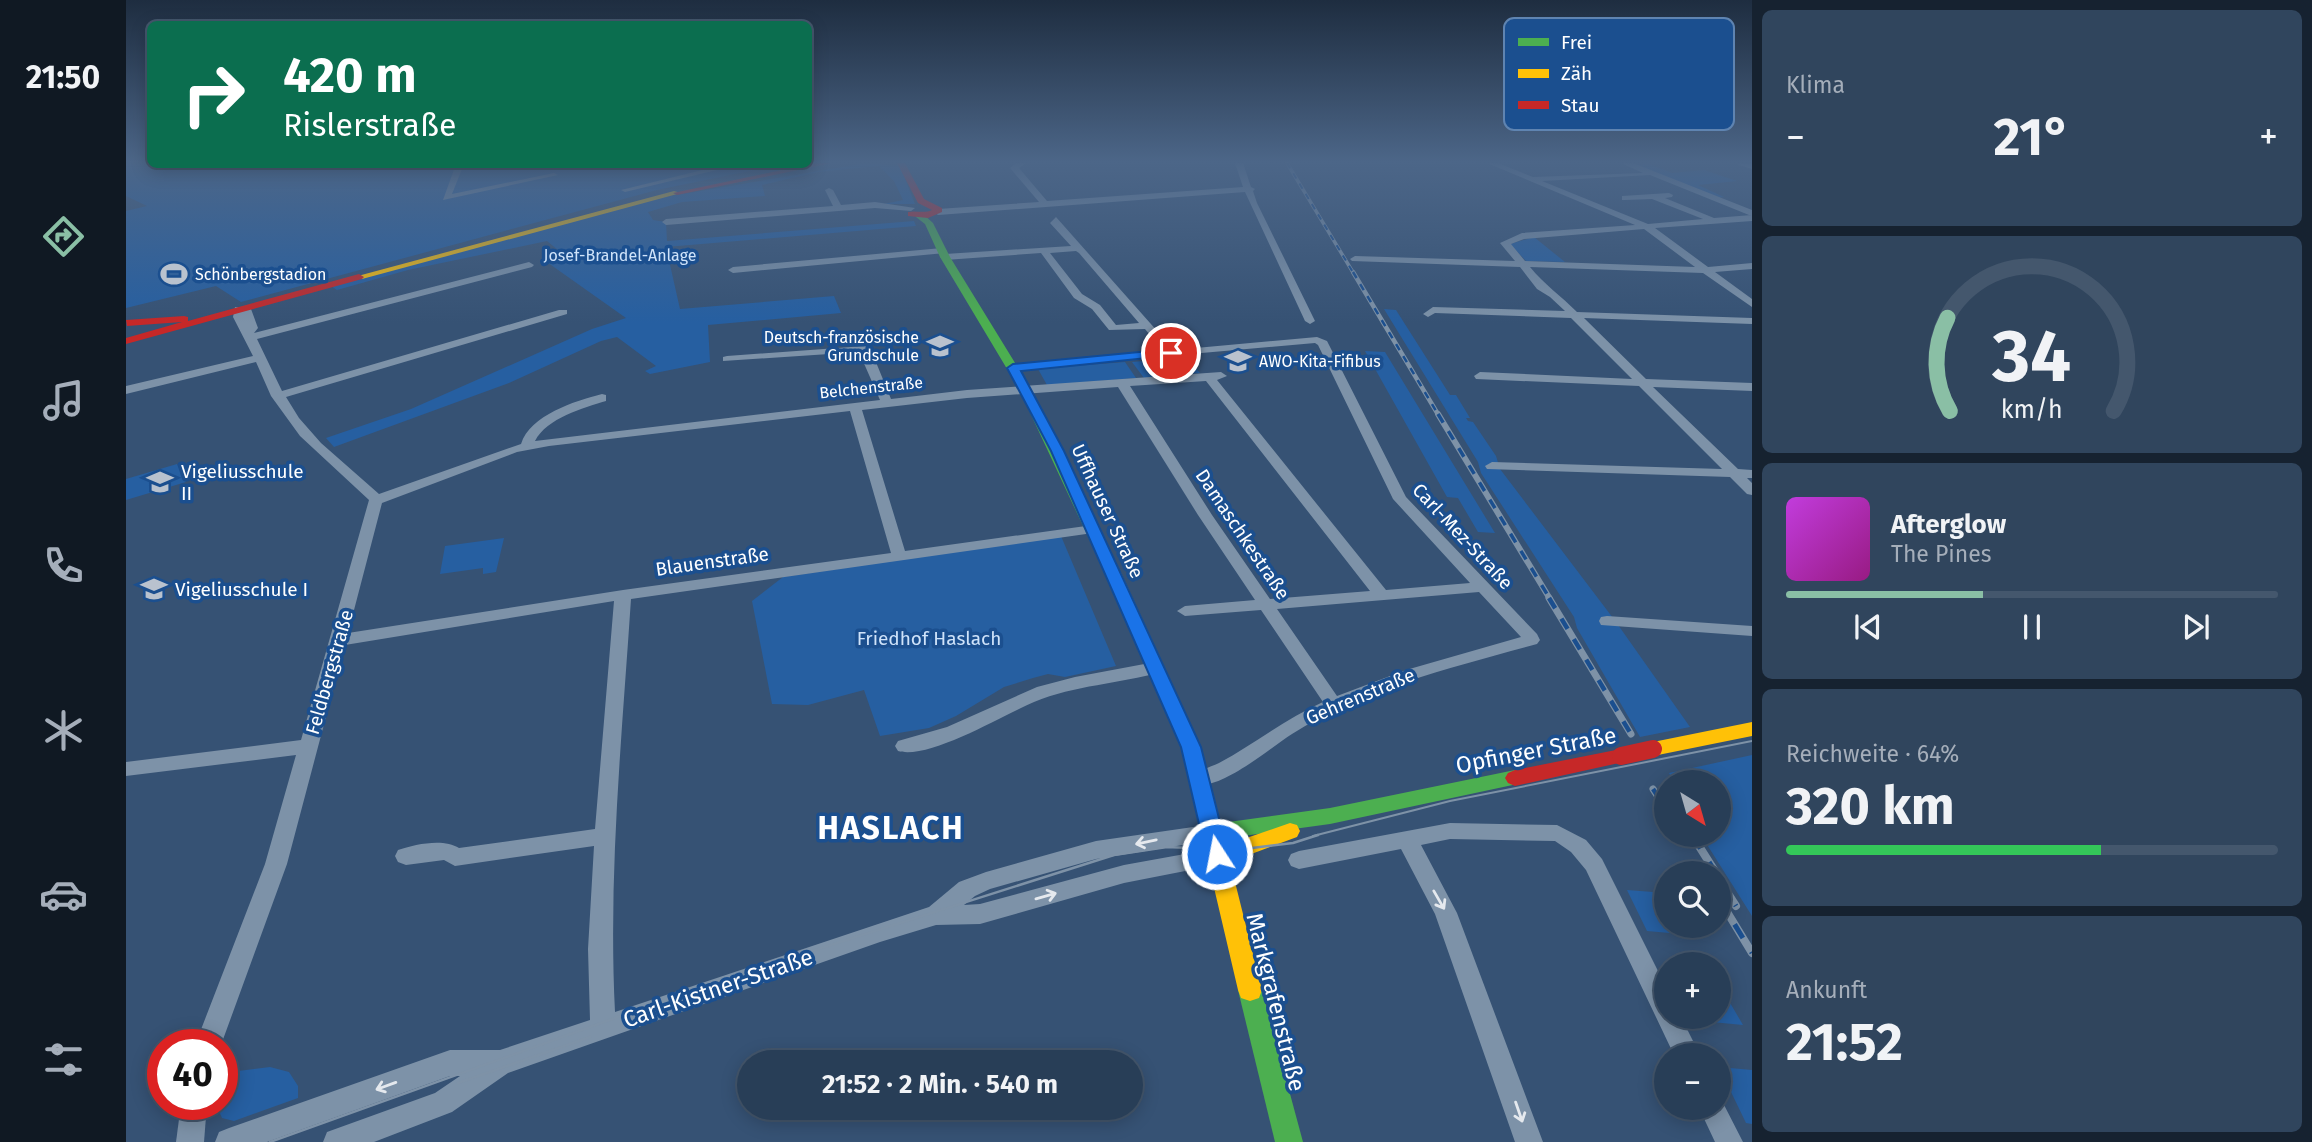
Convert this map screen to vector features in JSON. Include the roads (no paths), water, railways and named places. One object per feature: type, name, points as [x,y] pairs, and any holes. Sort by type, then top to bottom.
[{"type":"main road","points":[[130,332],[237,311],[562,216]]},
{"type":"main road","points":[[357,274],[580,216]]},
{"type":"main road","name":"Uffhauser Straße","points":[[924,216],[943,254],[1025,389],[1093,529],[1191,747],[1214,832]]},
{"type":"main road","name":"Opfinger Straße","points":[[1214,832],[1330,816],[1752,729]]},
{"type":"main road","name":"Opfinger Straße","points":[[1217,857],[1330,816]]},
{"type":"main road","name":"Markgrafenstraße","points":[[1214,832],[1217,857],[1289,1142]]},
{"type":"street","points":[[666,222],[736,216]]},
{"type":"street","points":[[1260,216],[1310,321]]},
{"type":"street","points":[[1622,216],[1646,226],[1752,304]]},
{"type":"street","points":[[1703,216],[1712,220]]},
{"type":"street","points":[[1742,216],[1510,239],[1504,243],[1541,287],[1554,295],[1752,491]]},
{"type":"street","points":[[1056,220],[1054,223],[1171,353]]},
{"type":"street","points":[[733,270],[1076,247]]},
{"type":"street","points":[[1043,250],[1078,296],[1096,307],[1113,328],[1149,326]]},
{"type":"street","points":[[1355,259],[1706,270],[1752,266]]},
{"type":"street","points":[[249,335],[529,265]]},
{"type":"street","points":[[1427,314],[1433,310],[1752,321]]},
{"type":"street","points":[[237,311],[242,328],[249,335],[258,358],[289,416],[313,443],[376,500]]},
{"type":"street","points":[[277,396],[563,312]]},
{"type":"street","name":"Carl-Mez-Straße","points":[[1171,353],[1317,340],[1323,343],[1400,499],[1531,640]]},
{"type":"street","points":[[727,359],[861,348],[865,350],[887,403]]},
{"type":"street","points":[[1013,368],[1171,353]]},
{"type":"street","points":[[126,390],[258,358]]},
{"type":"street","name":"Belchenstraße","points":[[376,500],[527,445],[1025,389],[1215,376],[1382,595]]},
{"type":"street","points":[[1480,376],[1752,387]]},
{"type":"street","name":"Damaschkestraße","points":[[1122,383],[1205,515],[1334,705]]},
{"type":"street","name":"Belchenstraße","points":[[527,445],[527,439],[542,426],[582,404],[602,398]]},
{"type":"street","points":[[855,407],[899,555]]},
{"type":"street","points":[[1492,466],[1752,474]]},
{"type":"street","name":"Feldbergstraße","points":[[214,1029],[276,864],[376,500]]},
{"type":"street","name":"Blauenstraße","points":[[338,640],[624,595],[1093,529]]},
{"type":"street","points":[[1185,611],[1483,587]]},
{"type":"street","points":[[603,1027],[600,949],[604,836],[624,595]]},
{"type":"street","points":[[1607,621],[1752,631]]},
{"type":"street","name":"Gehrenstraße","points":[[1201,779],[1240,762],[1296,723],[1334,705],[1418,671],[1531,640]]},
{"type":"street","points":[[905,746],[931,743],[959,733],[1031,696],[1154,668]]},
{"type":"street","points":[[126,769],[309,746]]},
{"type":"street","points":[[1299,860],[1450,831],[1491,829],[1557,833],[1587,853],[1654,988]]},
{"type":"street","name":"Carl-Kistner-Straße","points":[[936,915],[967,889],[986,881],[1096,850],[1214,832]]},
{"type":"street","points":[[406,856],[448,851],[455,857],[604,836]]},
{"type":"street","points":[[1407,839],[1446,913],[1529,1142]]},
{"type":"street","name":"Carl-Kistner-Straße","points":[[337,1142],[443,1103],[500,1062],[936,915],[980,914],[1124,874],[1217,857]]},
{"type":"street","name":"Carl-Kistner-Straße","points":[[229,1142],[450,1063],[500,1062]]},
{"type":"street","points":[[190,1142],[192,1120]]},
{"type":"street","points":[[1718,1120],[1729,1142]]},
{"type":"tram line","points":[[1313,836],[1450,801],[1752,741]]},
{"type":"tram line","points":[[270,1142],[718,981],[1114,855],[1167,847],[1236,850],[1293,843],[1318,835]]},
{"type":"tram line","points":[[458,1083],[590,1037]]},
{"type":"railway","points":[[1319,216],[1354,274]]},
{"type":"railway","points":[[1353,272],[1439,416]]},
{"type":"railway","points":[[1438,414],[1550,599]]},
{"type":"railway","points":[[1549,598],[1631,734]]},
{"type":"railway","points":[[1700,847],[1708,861]]},
{"type":"railway","points":[[1731,898],[1736,906]]},
{"type":"railway","points":[[1731,918],[1752,953]]},
{"type":"place","name":"Schönbergstadion","points":[[174,274]]},
{"type":"place","name":"Deutsch-französische Grundschule","points":[[940,346]]},
{"type":"place","name":"AWO-Kita-Fifibus","points":[[1238,361]]},
{"type":"place","name":"Vigeliusschule II","points":[[160,482]]},
{"type":"place","name":"Vigeliusschule I","points":[[154,589]]},
{"type":"district","name":"HASLACH","points":[[891,828]]},
{"type":"park label","name":"Josef-Brandel-Anlage","points":[[620,255]]},
{"type":"park label","name":"Friedhof Haslach","points":[[929,638]]}]
